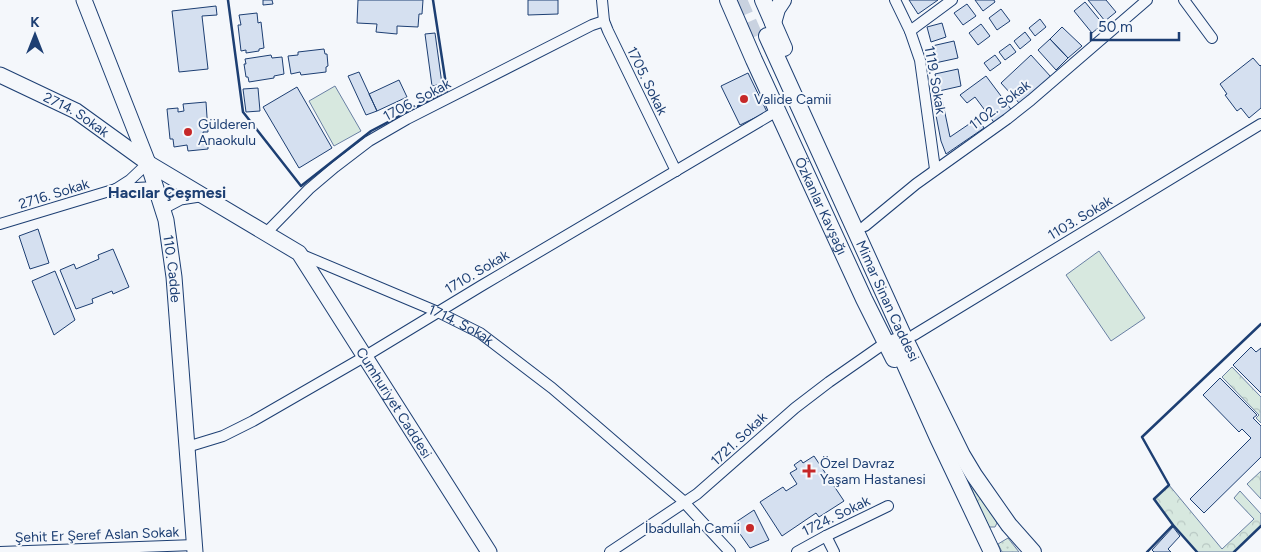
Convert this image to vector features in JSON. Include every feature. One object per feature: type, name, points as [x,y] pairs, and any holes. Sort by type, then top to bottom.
[{"type":"main road","name":"Özkanlar Kavşağı","points":[[728,0],[777,111],[885,343],[930,404]]},
{"type":"main road","points":[[763,0],[765,33],[865,226],[914,335],[930,404]]},
{"type":"main road","points":[[765,33],[783,0]]},
{"type":"main road","name":"Mimar Sinan Caddesi","points":[[765,33],[930,404],[992,552]]},
{"type":"main road","name":"Mimar Sinan Caddesi","points":[[930,404],[1006,521],[1033,552]]},
{"type":"main road","points":[[984,533],[990,535],[1001,532],[1005,529],[1006,521]]},
{"type":"street","name":"110. Cadde","points":[[84,0],[148,163],[163,206],[169,234],[195,548]]},
{"type":"street","name":"1705. Sokak","points":[[602,0],[604,21],[676,171]]},
{"type":"street","name":"1119. Sokak","points":[[895,0],[910,31],[920,60],[936,169]]},
{"type":"street","points":[[910,31],[952,0]]},
{"type":"street","name":"1102. Sokak","points":[[865,226],[936,169],[1013,114],[1147,0]]},
{"type":"street","points":[[1184,0],[1212,38]]},
{"type":"street","name":"1706. Sokak","points":[[265,234],[309,190],[369,141],[407,119],[592,25],[604,21]]},
{"type":"street","name":"2714. Sokak","points":[[0,74],[76,110],[148,163]]},
{"type":"street","name":"1710. Sokak","points":[[187,447],[223,436],[364,357],[777,111]]},
{"type":"street","name":"1103. Sokak","points":[[914,335],[1261,124]]},
{"type":"street","name":"2716. Sokak","points":[[116,190],[135,176],[148,163]]},
{"type":"street","name":"1714. Sokak","points":[[148,163],[299,253],[463,323],[497,345],[593,423],[685,504],[730,552]]},
{"type":"street","name":"2716. Sokak","points":[[0,224],[116,190],[156,187]]},
{"type":"street","points":[[163,206],[180,197],[199,194]]},
{"type":"street","name":"Cumhuriyet Caddesi","points":[[299,253],[489,552]]},
{"type":"street","name":"1721. Sokak","points":[[610,552],[685,504],[795,408],[828,382],[885,343]]},
{"type":"street","name":"1724. Sokak","points":[[797,552],[888,506]]},
{"type":"street","points":[[826,536],[834,552]]},
{"type":"street","name":"Şehit Er Şeref Aslan Sokak","points":[[0,552],[195,548]]},
{"type":"green space","points":[[335,86],[361,131],[334,146],[309,101]]},
{"type":"green space","points":[[1099,251],[1145,318],[1111,341],[1066,275]]},
{"type":"green space","points":[[1232,367],[1261,397],[1261,423],[1256,418],[1259,415],[1222,377]]},
{"type":"green space","points":[[925,389],[996,521],[995,527],[989,527]]},
{"type":"green space","points":[[1261,471],[1261,499],[1247,484]]},
{"type":"green space","points":[[1169,485],[1222,549],[1254,519],[1234,498],[1240,491],[1261,514],[1261,526],[1234,552],[1197,552],[1173,525],[1154,499]]},
{"type":"green space","points":[[1008,538],[1019,552],[1002,552],[998,544]]},
{"type":"building","points":[[263,0],[272,0],[273,4],[263,5]]},
{"type":"building","points":[[358,0],[423,0],[422,14],[419,14],[418,27],[397,26],[397,34],[376,32],[377,24],[357,23]]},
{"type":"building","points":[[528,0],[558,0],[558,14],[528,15]]},
{"type":"building","points":[[909,0],[938,0],[918,14]]},
{"type":"building","points":[[975,0],[994,0],[995,2],[983,11]]},
{"type":"building","points":[[1088,0],[1106,0],[1116,12],[1105,21]]},
{"type":"building","points":[[1085,2],[1103,24],[1092,33],[1074,11]]},
{"type":"building","points":[[967,4],[976,16],[963,25],[954,13]]},
{"type":"building","points":[[216,6],[217,15],[202,16],[208,69],[179,72],[172,11]]},
{"type":"building","points":[[1001,9],[1010,21],[997,30],[989,18]]},
{"type":"building","points":[[257,13],[258,23],[261,22],[264,48],[259,49],[259,51],[246,53],[246,50],[241,51],[238,25],[241,25],[239,15]]},
{"type":"building","points":[[1040,19],[1046,27],[1035,36],[1029,28]]},
{"type":"building","points":[[942,23],[946,37],[931,42],[927,27]]},
{"type":"building","points":[[981,24],[990,36],[978,45],[969,33]]},
{"type":"building","points":[[1062,27],[1082,46],[1068,58],[1050,39]]},
{"type":"building","points":[[1025,32],[1031,40],[1020,49],[1014,41]]},
{"type":"building","points":[[435,33],[442,84],[432,86],[425,34]]},
{"type":"building","points":[[1050,39],[1068,58],[1056,70],[1038,50]]},
{"type":"building","points":[[954,41],[958,58],[935,63],[932,46]]},
{"type":"building","points":[[1010,44],[1016,52],[1005,60],[999,52]]},
{"type":"building","points":[[324,49],[325,54],[327,54],[328,66],[326,67],[326,72],[301,75],[300,72],[291,74],[288,56],[298,55],[298,52]]},
{"type":"building","points":[[271,55],[272,58],[282,57],[284,74],[274,76],[274,78],[249,82],[248,77],[246,77],[245,59]]},
{"type":"building","points":[[995,55],[1001,63],[990,71],[984,63]]},
{"type":"building","points":[[1031,55],[1051,77],[1020,104],[1001,83]]},
{"type":"building","points":[[1253,58],[1261,65],[1261,108],[1249,118],[1241,108],[1237,111],[1225,95],[1227,94],[1220,84]]},
{"type":"building","points":[[958,69],[961,86],[939,91],[935,74]]},
{"type":"building","points":[[359,72],[377,111],[366,115],[348,76]]},
{"type":"building","name":"Valide Camii","points":[[748,73],[767,112],[740,125],[721,86]]},
{"type":"building","points":[[986,76],[1013,112],[996,125],[975,97],[967,103],[960,95]]},
{"type":"building","points":[[399,80],[407,97],[377,111],[369,94]]},
{"type":"building","points":[[297,87],[332,148],[299,168],[263,107]]},
{"type":"building","points":[[258,88],[260,111],[246,112],[243,89]]},
{"type":"building","points":[[942,99],[950,137],[978,118],[984,128],[946,154],[941,141],[933,100]]},
{"type":"building","points":[[206,102],[208,132],[203,132],[204,139],[208,139],[208,149],[188,151],[187,145],[174,147],[173,139],[170,139],[167,109],[178,108],[178,112],[184,111],[183,104]]},
{"type":"building","points":[[38,229],[49,263],[30,269],[19,236]]},
{"type":"building","points":[[113,249],[129,287],[113,294],[112,291],[92,299],[93,303],[76,309],[60,270],[74,264],[76,269],[99,259],[98,255]]},
{"type":"building","points":[[55,271],[75,320],[54,335],[32,281]]},
{"type":"building","points":[[1251,347],[1256,352],[1261,348],[1261,393],[1233,365]]},
{"type":"building","points":[[1220,378],[1257,415],[1253,418],[1261,426],[1261,457],[1204,513],[1190,499],[1251,438],[1242,429],[1239,432],[1203,395]]},
{"type":"building","points":[[814,456],[844,501],[819,517],[816,513],[782,536],[760,502],[783,487],[786,491],[797,484],[790,473],[797,469],[794,465],[801,460],[803,463]]},
{"type":"building","name":"İbadullah Camii","points":[[754,510],[769,540],[750,548],[733,524]]},
{"type":"building","points":[[1173,527],[1180,536],[1168,549],[1171,552],[1154,552],[1152,550]]},
{"type":"tunnel","points":[[739,0],[757,41]]},
{"type":"wall","points":[[228,0],[243,112],[301,186],[371,131],[447,91],[433,0]]},
{"type":"wall","points":[[1197,552],[1173,525],[1154,499],[1169,485],[1142,437],[1261,324]]},
{"type":"wall","points":[[1147,552],[1173,525]]},
{"type":"wall","points":[[1234,552],[1261,526]]},
{"type":"place","name":"Valide Camii","points":[[744,99]]},
{"type":"place","name":"Gülderen Anaokulu","points":[[188,132]]},
{"type":"place","name":"Özel Davraz Yaşam Hastanesi","points":[[809,471]]},
{"type":"place","name":"İbadullah Camii","points":[[750,528]]},
{"type":"district","name":"Hacılar Çeşmesi","points":[[167,192]]}]
